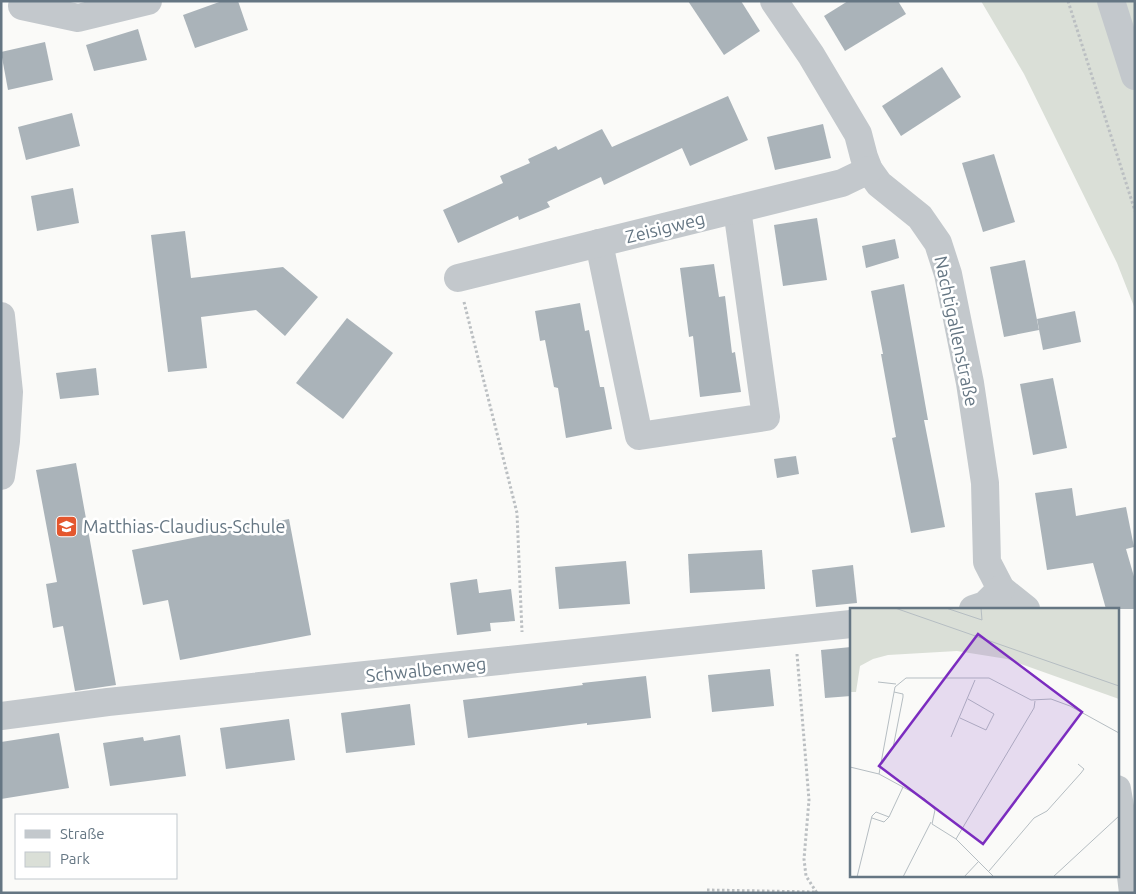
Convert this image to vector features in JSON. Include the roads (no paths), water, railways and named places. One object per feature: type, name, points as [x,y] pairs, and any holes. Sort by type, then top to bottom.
[{"type":"street","points":[[17,7],[78,18],[148,1]]},
{"type":"street","name":"Nachtigallenstraße","points":[[774,1],[811,55],[858,134],[864,157],[879,184],[920,217],[938,243],[948,274],[970,383],[985,483],[988,562],[1001,589],[1025,608]]},
{"type":"street","points":[[1111,1],[1135,76]]},
{"type":"street","name":"Zeisigweg","points":[[458,278],[842,183],[870,170]]},
{"type":"street","points":[[599,243],[639,436],[766,417],[737,209]]},
{"type":"street","points":[[1,316],[9,392],[6,441],[1,476]]},
{"type":"street","points":[[976,608],[985,605],[1001,589]]},
{"type":"street","name":"Schwalbenweg","points":[[1,716],[108,702],[850,624]]},
{"type":"street","points":[[1118,795],[1133,893]]},
{"type":"place","name":"Matthias-Claudius-Schule","points":[[67,526]]}]
